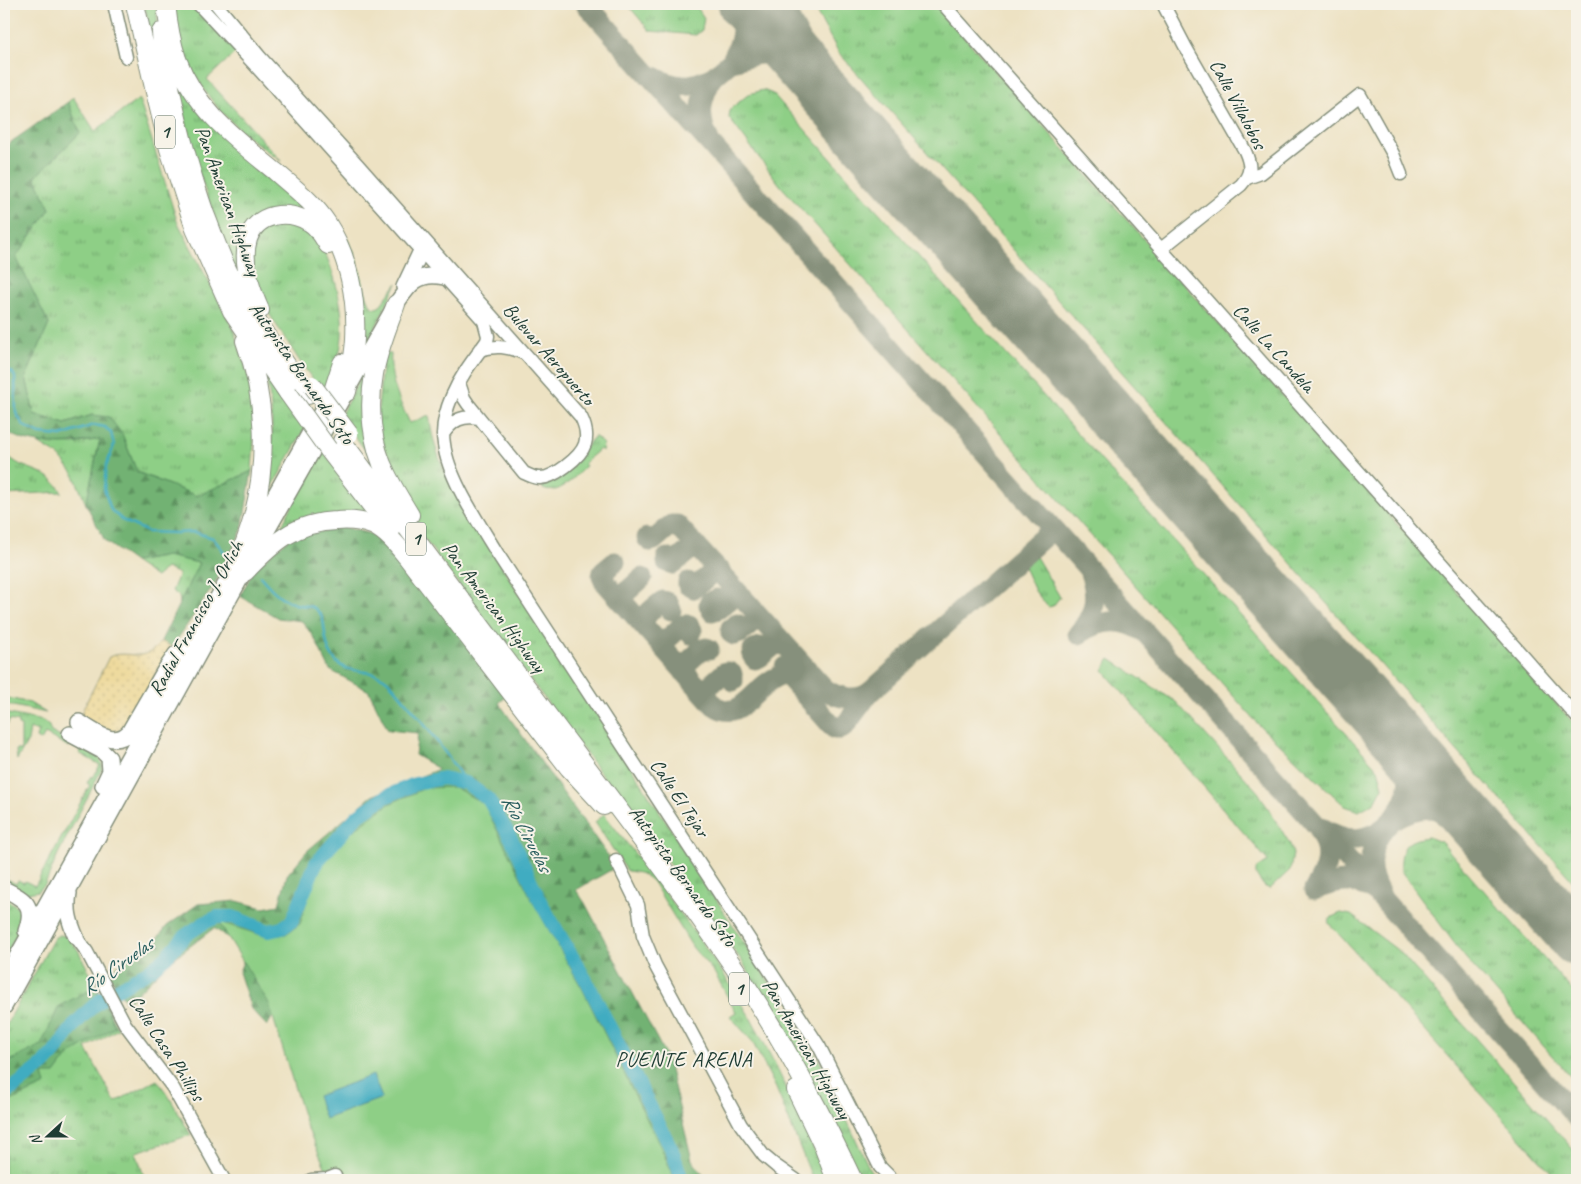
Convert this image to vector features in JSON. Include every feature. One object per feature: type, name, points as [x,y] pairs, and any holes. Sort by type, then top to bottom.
[{"type":"highway","name":"1","points":[[135,4],[170,149],[195,229],[213,253]]},
{"type":"highway","name":"Pan American Highway","points":[[164,4],[160,27],[162,46],[180,134],[213,253]]},
{"type":"highway","points":[[164,4],[170,36],[177,59],[199,100],[222,127],[312,205],[334,235],[347,268],[355,313],[354,341],[340,392]]},
{"type":"highway","points":[[263,315],[252,292],[248,278],[246,248],[248,240],[256,227],[267,218],[276,215],[285,214],[310,222],[321,234],[331,251],[342,282],[346,314],[346,341],[340,392]]},
{"type":"highway","name":"Autopista Bernardo Soto","points":[[213,253],[238,280],[263,315],[308,394],[339,443],[418,554],[485,639],[710,947],[765,1030],[802,1101],[836,1180]]},
{"type":"highway","name":"Autopista Bernardo Soto","points":[[213,253],[237,304],[288,393],[339,443],[420,533]]},
{"type":"highway","name":"Autopista Bernardo Soto","points":[[213,253],[264,343],[308,394]]},
{"type":"highway","name":"Pan American Highway","points":[[237,304],[265,334],[308,394]]},
{"type":"highway","points":[[237,304],[260,393],[263,443],[260,480],[241,568]]},
{"type":"highway","points":[[396,304],[374,373],[371,412],[372,426],[379,457],[386,474],[420,533]]},
{"type":"highway","points":[[241,568],[293,531],[306,526],[319,522],[343,521],[355,521],[372,525],[392,540],[406,556],[569,768],[612,815]]},
{"type":"highway","name":"1","points":[[420,533],[485,639]]},
{"type":"highway","name":"Pan American Highway","points":[[485,639],[692,907],[743,980],[766,1016],[819,1109],[853,1180]]},
{"type":"main road","points":[[396,304],[421,251]]},
{"type":"main road","name":"Radial Francisco J. Orlich","points":[[4,1007],[70,888],[241,568],[340,392],[411,283],[430,275],[444,277]]},
{"type":"main road","name":"Radial Francisco J. Orlich","points":[[4,980],[227,580],[241,568]]},
{"type":"main road","points":[[49,898],[73,838],[110,770],[110,758],[74,728],[113,740],[126,735],[165,670],[227,580]]},
{"type":"main road","points":[[70,888],[68,916],[76,937]]},
{"type":"main road","points":[[4,889],[23,899],[29,909],[28,924],[16,958]]},
{"type":"main road","points":[[45,932],[53,928],[64,928],[70,930],[76,937]]},
{"type":"street","points":[[114,4],[126,58]]},
{"type":"street","name":"Bulevar Aeropuerto","points":[[198,4],[484,321],[488,336],[459,383],[464,398],[524,473],[537,479],[554,474],[572,460],[585,444],[586,430],[581,417],[216,4]]},
{"type":"street","name":"Calle La Candela","points":[[943,4],[1577,717]]},
{"type":"street","name":"Calle Villalobos","points":[[1161,249],[1248,178],[1249,162],[1245,150],[1163,4]]},
{"type":"street","points":[[1248,178],[1261,173],[1360,95],[1393,154],[1401,174]]},
{"type":"street","points":[[479,350],[503,346],[526,354]]},
{"type":"street","name":"Calle El Tejar","points":[[459,383],[448,408],[443,434],[449,462],[460,490],[497,553],[819,1046],[880,1167],[893,1180]]},
{"type":"street","points":[[443,434],[449,425],[458,419],[468,416],[479,418]]},
{"type":"street","points":[[616,860],[638,905],[643,936],[654,965],[741,1125],[764,1156],[796,1180]]},
{"type":"street","name":"Calle Casa Phillips","points":[[76,937],[87,952],[129,1029],[173,1088],[224,1180]]},
{"type":"street","points":[[311,1180],[327,1179],[335,1176]]},
{"type":"green space","points":[[144,4],[156,4],[163,85]]},
{"type":"green space","points":[[174,4],[193,4],[236,52],[207,79],[282,162],[234,124],[214,103],[205,90],[189,64],[181,46]]},
{"type":"green space","points":[[627,4],[695,4],[704,18],[702,30],[696,35],[650,31]]},
{"type":"green space","points":[[812,4],[935,4],[1577,727],[1577,886],[839,53]]},
{"type":"green space","points":[[175,72],[303,204],[301,209],[259,218],[247,288],[231,262],[195,162]]},
{"type":"green space","points":[[763,90],[773,94],[1378,769],[1383,787],[1375,802],[1359,811],[1345,806],[1259,725],[780,185],[729,118],[730,109],[749,94]]},
{"type":"green space","points":[[73,97],[95,131],[139,99],[177,221],[233,328],[251,384],[255,424],[252,471],[197,496],[137,472],[122,434],[92,415],[65,424],[34,414],[26,377],[49,324],[15,257],[50,209],[35,177],[80,133],[68,102]]},
{"type":"green space","points":[[68,102],[80,133],[35,177],[50,209],[16,257],[49,324],[26,377],[34,414],[65,424],[92,415],[109,417],[122,434],[137,472],[197,496],[252,471],[242,530],[214,585],[172,647],[161,641],[199,563],[167,556],[134,562],[105,541],[86,504],[100,439],[46,444],[14,436],[4,425],[4,147]]},
{"type":"green space","points":[[274,222],[299,223],[310,232],[324,250],[334,277],[341,310],[342,338],[336,365],[325,397],[259,298],[252,258],[259,231]]},
{"type":"green space","points":[[337,224],[355,255],[371,306],[379,307],[397,283],[366,347],[362,346],[363,304],[357,275]]},
{"type":"green space","points":[[383,353],[391,354],[393,381],[410,423],[429,415],[439,457],[456,495],[802,1033],[821,1064],[870,1170],[878,1180],[858,1180],[801,1062],[742,961],[411,521],[376,434]]},
{"type":"green space","points":[[368,364],[376,465],[340,416]]},
{"type":"green space","points":[[263,367],[305,428],[263,504],[271,453],[272,418]]},
{"type":"green space","points":[[594,437],[603,444],[602,451],[600,449],[584,463],[586,466],[561,488],[555,490],[543,489],[542,486],[557,480],[568,471]]},
{"type":"green space","points":[[100,439],[86,504],[73,473],[59,456],[38,443],[74,444]]},
{"type":"green space","points":[[321,448],[375,521],[280,530]]},
{"type":"green space","points":[[4,453],[19,464],[49,477],[62,492],[4,495]]},
{"type":"green space","points":[[343,527],[371,534],[390,546],[508,695],[499,703],[616,867],[576,890],[585,903],[667,1058],[692,1160],[707,1180],[641,1180],[282,1001],[267,1026],[251,1009],[239,972],[247,951],[214,928],[168,963],[127,1003],[109,975],[127,956],[146,953],[167,926],[198,904],[237,901],[263,908],[279,905],[287,875],[307,851],[372,796],[439,769],[415,755],[418,733],[388,730],[369,691],[330,670],[315,639],[302,621],[278,618],[240,596],[255,568],[290,538]]},
{"type":"green space","points":[[1035,555],[1060,597],[1053,606],[1048,607],[1035,591],[1023,565]]},
{"type":"green space","points":[[167,556],[199,563],[180,603],[179,596],[172,591],[179,574],[166,568],[156,577],[134,562]]},
{"type":"green space","points":[[1110,659],[1176,702],[1258,792],[1290,844],[1293,854],[1290,870],[1270,889],[1264,886],[1256,875],[1256,869],[1268,861],[1103,670]]},
{"type":"green space","points":[[4,697],[30,703],[46,713],[4,704]]},
{"type":"green space","points":[[4,713],[43,721],[49,726],[51,732],[68,741],[69,747],[45,734],[41,741],[36,738],[38,731],[30,729],[28,741],[17,760],[16,750],[21,750],[21,726],[18,725],[18,722],[9,720],[8,724],[4,724]]},
{"type":"green space","points":[[82,746],[99,758],[102,769],[58,854],[45,885],[38,891],[28,893],[4,884],[4,873],[8,875],[6,878],[16,884],[18,880],[35,886],[90,785],[87,783],[91,776],[93,778],[100,765],[79,753]]},
{"type":"green space","points":[[454,787],[484,804],[534,904],[583,990],[675,1180],[324,1180],[320,1172],[326,1169],[306,1125],[269,1004],[219,922],[267,937],[286,934],[300,924],[319,860],[360,825],[389,804],[425,788]]},
{"type":"green space","points":[[604,814],[656,881],[737,995],[774,1063],[827,1180],[813,1180],[776,1088],[752,1041],[730,1016],[736,1012],[714,972],[693,948],[653,882],[641,874],[627,871],[595,822]]},
{"type":"green space","points":[[1428,837],[1441,842],[1577,996],[1577,1084],[1463,955],[1401,871],[1401,856],[1405,846],[1414,840]]},
{"type":"green space","points":[[4,898],[19,908],[22,918],[19,930],[4,957]]},
{"type":"green space","points":[[1341,913],[1351,915],[1400,952],[1577,1154],[1577,1180],[1558,1180],[1328,922],[1332,917]]},
{"type":"green space","points":[[59,935],[67,936],[78,950],[118,1029],[86,1048],[115,1102],[157,1080],[191,1135],[136,1152],[145,1180],[4,1180],[4,1029],[54,938]]},
{"type":"green space","points":[[96,987],[115,1027],[69,1055],[55,1074],[43,1074],[46,1085],[4,1104],[4,1069],[6,1063],[41,1045],[59,1006]]},
{"type":"sand","points":[[161,641],[172,647],[126,726],[115,733],[83,718],[81,715],[83,709],[109,657],[123,654],[142,655],[149,653]]},
{"type":"water","points":[[373,1075],[382,1098],[325,1119],[317,1096]]},
{"type":"waterway","points":[[4,371],[12,372],[15,377],[16,413],[24,426],[40,434],[61,436],[94,425],[105,427],[111,433],[114,445],[106,467],[104,489],[111,510],[122,520],[148,532],[194,532],[213,538],[225,553]]},
{"type":"waterway","points":[[260,576],[280,596],[295,604],[312,607],[318,611],[322,618],[329,650],[333,658],[340,665],[352,670],[378,675],[390,683],[431,733],[466,783]]},
{"type":"waterway","name":"Río Ciruelas","points":[[4,1095],[44,1064],[76,1023],[90,1009],[104,997],[150,970],[166,957],[186,935],[204,923],[217,917],[233,917],[269,931],[282,928],[292,921],[316,863],[357,816],[385,797],[415,784],[443,778],[466,783],[488,799],[512,840],[541,903],[587,982],[672,1150],[682,1180]]},
{"type":"taxiway","points":[[586,4],[1577,1118]]},
{"type":"taxiway","points":[[733,58],[742,32],[738,4]]},
{"type":"taxiway","points":[[654,77],[669,84],[684,86],[713,77],[768,30],[776,13],[776,4]]},
{"type":"taxiway","points":[[781,4],[812,61],[855,128]]},
{"type":"taxiway","points":[[736,60],[754,55],[768,54],[783,57],[800,65]]},
{"type":"taxiway","points":[[708,138],[702,122],[702,107],[703,99],[713,77]]},
{"type":"taxiway","points":[[647,538],[650,541],[654,540],[671,525],[677,525],[825,689],[841,697],[853,698],[869,693],[1049,532],[1049,524]]},
{"type":"taxiway","points":[[667,558],[667,562],[673,564],[692,548],[698,548]]},
{"type":"taxiway","points":[[615,562],[603,572],[604,581],[714,705],[727,710],[738,708],[769,682],[782,675],[798,674],[817,681]]},
{"type":"taxiway","points":[[1078,634],[1089,619],[1094,604],[1094,588],[1089,570]]},
{"type":"taxiway","points":[[688,582],[688,585],[694,588],[712,573],[720,571]]},
{"type":"taxiway","points":[[622,601],[623,595],[642,578]]},
{"type":"taxiway","points":[[717,599],[710,602],[709,605],[712,611],[718,609],[734,596],[741,596]]},
{"type":"taxiway","points":[[643,625],[647,615],[663,601],[668,603],[671,610]]},
{"type":"taxiway","points":[[737,624],[731,628],[731,633],[734,635],[740,633],[756,620],[763,621]]},
{"type":"taxiway","points":[[1079,634],[1094,626],[1111,622],[1127,624],[1143,631]]},
{"type":"taxiway","points":[[665,649],[663,643],[683,625],[689,625],[692,630],[691,634]]},
{"type":"taxiway","points":[[760,647],[753,652],[752,655],[755,659],[777,643],[783,643]]},
{"type":"taxiway","points":[[684,672],[685,665],[701,650],[709,649]]},
{"type":"taxiway","points":[[785,667],[787,675],[835,729],[844,727],[869,693]]},
{"type":"taxiway","points":[[705,695],[707,688],[725,672],[732,674],[733,681]]},
{"type":"taxiway","points":[[1322,828],[1338,836],[1355,839],[1376,833],[1393,819],[1400,810],[1409,789],[1410,769],[1403,744]]},
{"type":"taxiway","points":[[1394,819],[1413,811],[1431,808],[1468,817]]},
{"type":"taxiway","points":[[1320,832],[1327,855],[1325,869],[1314,890],[1341,882],[1349,882],[1365,886],[1381,896],[1373,878],[1371,862],[1374,846],[1383,829]]},
{"type":"runway","points":[[745,4],[1577,939]]},
{"type":"district","name":"PUENTE ARENA","points":[[684,1059]]}]
